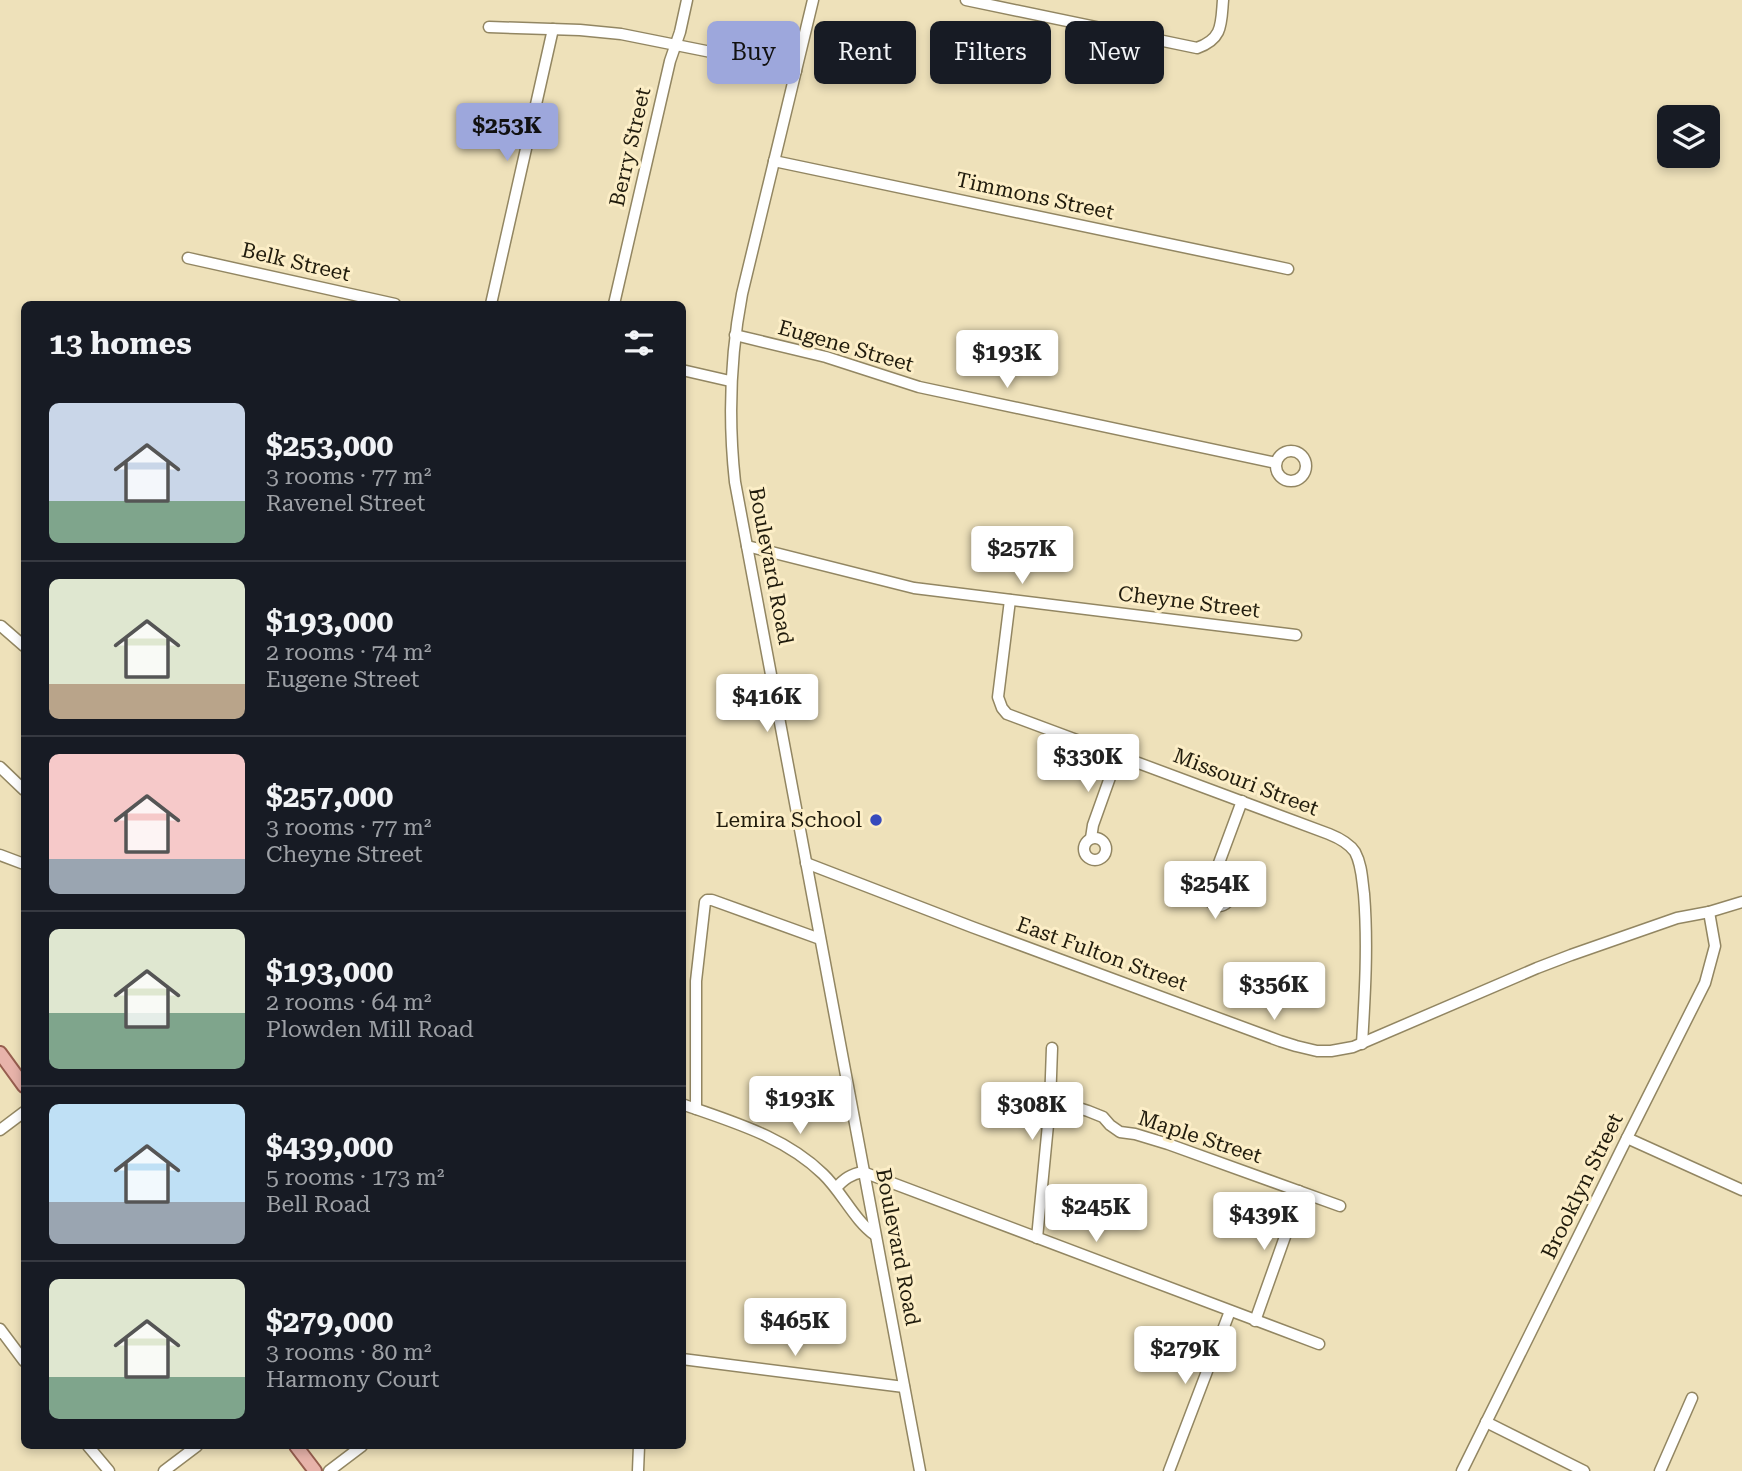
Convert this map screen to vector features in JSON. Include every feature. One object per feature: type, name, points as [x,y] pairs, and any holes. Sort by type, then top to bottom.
[{"type":"main road","points":[[0,1053],[21,1082]]},
{"type":"main road","points":[[298,1449],[315,1471]]},
{"type":"street","name":"Berry Street","points":[[615,301],[670,61],[687,0]]},
{"type":"street","name":"Boulevard Road","points":[[800,54],[813,0]]},
{"type":"street","points":[[966,0],[1197,48],[1214,39],[1220,30],[1223,0]]},
{"type":"street","points":[[489,27],[602,32],[707,52]]},
{"type":"street","points":[[492,301],[553,29]]},
{"type":"street","name":"Boulevard Road","points":[[793,84],[742,295],[735,335],[730,381],[732,451],[747,546],[863,1172],[922,1470]]},
{"type":"street","name":"Timmons Street","points":[[774,162],[1289,269]]},
{"type":"street","name":"Belk Street","points":[[188,258],[382,301]]},
{"type":"street","name":"Eugene Street","points":[[735,335],[826,357],[919,387],[1276,463]]},
{"type":"street","points":[[686,371],[730,381]]},
{"type":"street","name":"Cheyne Street","points":[[747,546],[914,588],[1296,635]]},
{"type":"street","name":"Missouri Street","points":[[1010,600],[998,697],[1002,708],[1011,715],[1329,834],[1344,841],[1355,852],[1360,865],[1365,911],[1366,976],[1362,1044]]},
{"type":"street","points":[[1,626],[21,643]]},
{"type":"street","points":[[1091,838],[1093,825],[1118,755]]},
{"type":"street","points":[[0,766],[21,787]]},
{"type":"street","points":[[1216,884],[1216,871],[1242,801]]},
{"type":"street","points":[[0,855],[21,863]]},
{"type":"street","name":"East Fulton Street","points":[[806,863],[972,927],[1296,1046],[1317,1051],[1331,1051],[1362,1044],[1548,964],[1677,918],[1742,902]]},
{"type":"street","points":[[696,1110],[696,981],[705,902],[712,900],[820,939]]},
{"type":"street","name":"Brooklyn Street","points":[[1462,1471],[1706,983],[1715,946],[1709,912]]},
{"type":"street","points":[[1037,1238],[1050,1104],[1052,1048]]},
{"type":"street","name":"Maple Street","points":[[1050,1104],[1066,1104],[1088,1111],[1103,1117],[1120,1132],[1168,1144],[1340,1206]]},
{"type":"street","points":[[686,1106],[786,1145],[808,1160],[836,1188],[864,1227],[875,1235]]},
{"type":"street","points":[[0,1130],[21,1114]]},
{"type":"street","points":[[1627,1138],[1742,1190]]},
{"type":"street","points":[[836,1188],[845,1178],[863,1172],[1319,1344]]},
{"type":"street","points":[[1255,1321],[1299,1191]]},
{"type":"street","points":[[1169,1471],[1230,1311]]},
{"type":"street","points":[[0,1329],[21,1357]]},
{"type":"street","points":[[686,1360],[904,1387]]},
{"type":"street","points":[[1660,1471],[1692,1398]]},
{"type":"street","points":[[1486,1422],[1584,1471]]},
{"type":"street","points":[[91,1449],[109,1471]]},
{"type":"street","points":[[164,1471],[193,1449]]},
{"type":"street","points":[[328,1471],[358,1449]]},
{"type":"street","points":[[638,1471],[639,1449]]},
{"type":"place","name":"Lemira School","points":[[876,820]]}]
